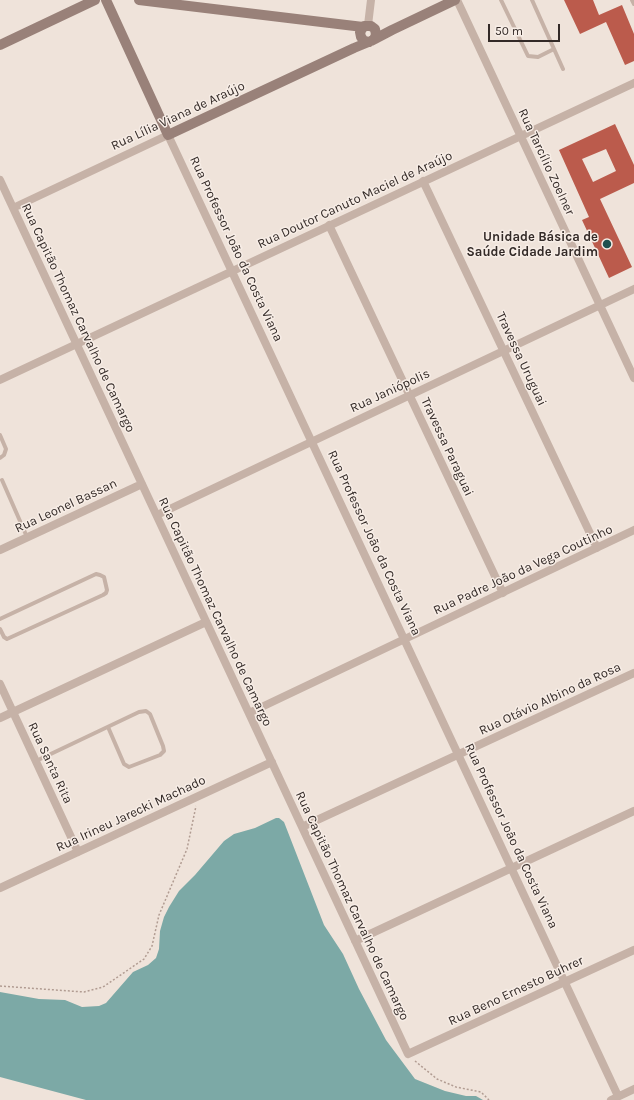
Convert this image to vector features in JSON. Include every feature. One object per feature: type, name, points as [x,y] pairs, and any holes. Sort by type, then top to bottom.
[{"type":"street","points":[[0,45],[95,0]]},
{"type":"street","name":"Rua Professor João da Costa Viana","points":[[106,0],[565,982],[614,1098]]},
{"type":"street","points":[[139,0],[366,26],[374,27],[370,38],[360,32],[366,26],[371,0]]},
{"type":"street","name":"Rua Lília Viana de Araújo","points":[[13,208],[354,48],[370,38],[392,30],[456,0]]},
{"type":"street","name":"Rua Tarcílio Zoelner","points":[[456,0],[634,378]]},
{"type":"street","name":"Rua Doutor Canuto Maciel de Araújo","points":[[0,380],[520,135],[634,83]]},
{"type":"street","name":"Rua Capitão Thomaz Carvalho de Camargo","points":[[0,180],[408,1054]]},
{"type":"street","name":"Travessa Uruguai","points":[[423,181],[597,548]]},
{"type":"street","name":"Travessa Paraguai","points":[[329,225],[503,592]]},
{"type":"street","name":"Rua Janiópolis","points":[[156,515],[634,289]]},
{"type":"street","name":"Rua Leonel Bassan","points":[[0,550],[142,484]]},
{"type":"street","name":"Rua Padre João da Vega Coutinho","points":[[249,713],[634,530]]},
{"type":"street","points":[[0,718],[206,622]]},
{"type":"street","name":"Rua Otávio Albino da Rosa","points":[[302,827],[634,673]]},
{"type":"street","name":"Rua Santa Rita","points":[[0,684],[78,852]]},
{"type":"street","name":"Rua Irineu Jarecki Machado","points":[[0,888],[272,762]]},
{"type":"street","points":[[355,941],[634,811]]},
{"type":"street","name":"Rua Beno Ernesto Buhrer","points":[[408,1054],[634,950]]},
{"type":"street","points":[[614,1098],[634,1089]]},
{"type":"lane","points":[[501,0],[528,56],[538,57],[554,49]]},
{"type":"lane","points":[[532,0],[564,69]]},
{"type":"lane","points":[[632,0],[634,4]]},
{"type":"lane","points":[[0,435],[6,449],[4,455],[0,458]]},
{"type":"lane","points":[[2,480],[27,538]]},
{"type":"lane","points":[[0,619],[96,574],[104,578],[107,590],[103,595],[7,639],[4,637],[0,629]]},
{"type":"lane","points":[[36,761],[138,712],[146,711],[150,714],[164,751],[160,755],[129,767],[124,764],[108,727]]},
{"type":"path","points":[[0,986],[84,992],[103,987],[144,959],[152,946],[159,915],[187,849],[198,797]]},
{"type":"path","points":[[408,1054],[437,1079],[456,1087],[481,1092],[489,1100]]},
{"type":"water","points":[[279,818],[284,822],[324,925],[343,954],[359,989],[386,1040],[415,1079],[445,1091],[466,1096],[476,1096],[483,1100],[86,1100],[0,1077],[0,992],[39,999],[65,1000],[82,1007],[99,1006],[106,1003],[133,972],[148,965],[156,958],[159,949],[160,931],[169,907],[179,891],[224,841],[234,834],[255,828]]},
{"type":"building","points":[[564,0],[593,0],[599,15],[622,5],[634,34],[634,61],[625,65],[606,22],[580,34]]},
{"type":"building","points":[[615,124],[634,165],[634,183],[600,199],[632,267],[609,278],[582,220],[589,217],[559,150]],"holes":[[[606,149],[616,171],[593,182],[582,159]]]},
{"type":"place","name":"Unidade Básica de Saúde Cidade Jardim","points":[[607,244]]}]
